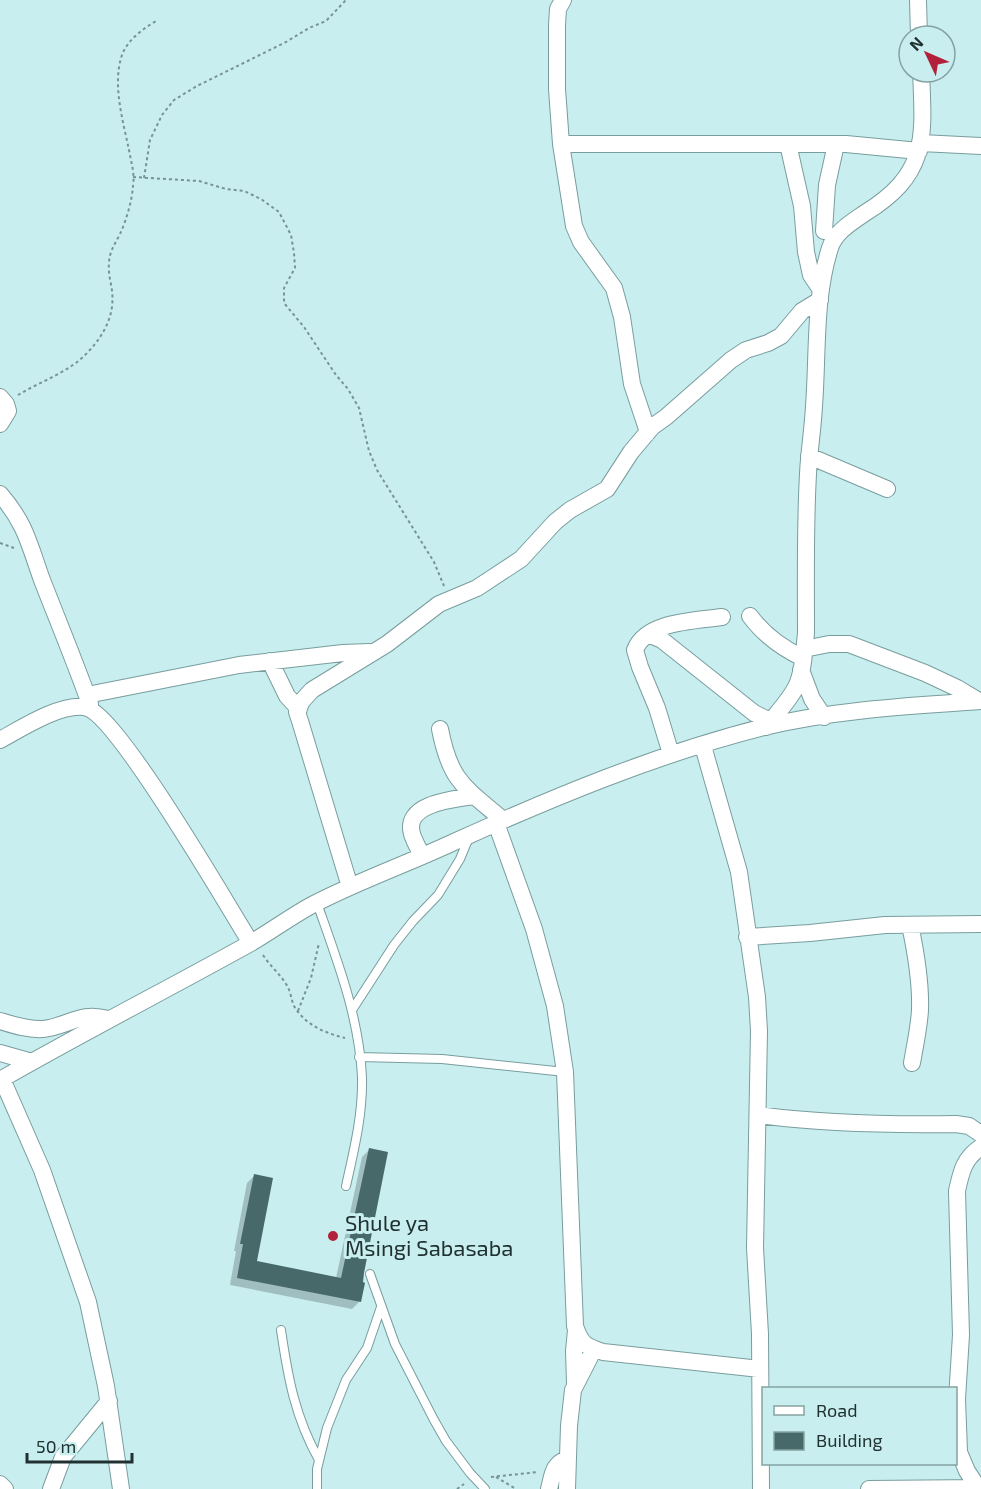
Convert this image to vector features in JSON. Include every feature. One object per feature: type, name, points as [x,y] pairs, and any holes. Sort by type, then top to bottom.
[{"type":"street","points":[[563,0],[558,9],[557,25],[558,89],[561,144],[574,226],[581,242],[614,288],[622,316],[632,384],[648,432]]},
{"type":"street","points":[[918,0],[919,24]]},
{"type":"street","points":[[824,717],[809,694],[803,659],[809,456],[824,269],[831,244],[842,230],[877,206],[909,176],[920,147],[923,111],[922,84]]},
{"type":"street","points":[[561,144],[981,146]]},
{"type":"street","points":[[788,144],[802,206],[806,252],[811,275],[821,295]]},
{"type":"street","points":[[824,231],[827,185],[836,144]]},
{"type":"street","points":[[805,231],[842,230]]},
{"type":"street","points":[[298,709],[312,690],[372,652],[439,604],[477,588],[522,559],[555,522],[570,510],[607,489],[631,452],[648,432],[731,360],[746,350],[781,336],[802,311],[821,295]]},
{"type":"street","points":[[0,424],[8,411],[3,400]]},
{"type":"street","points":[[809,456],[887,489]]},
{"type":"street","points":[[0,492],[14,510],[28,537],[92,711]]},
{"type":"street","points":[[750,616],[769,636],[803,659]]},
{"type":"street","points":[[671,754],[657,708],[636,658],[635,650],[648,634],[675,623],[722,617]]},
{"type":"street","points":[[648,634],[662,640],[768,724]]},
{"type":"street","points":[[768,724],[797,684],[803,659],[830,644],[849,644],[926,673],[980,701]]},
{"type":"street","points":[[87,695],[270,661],[372,652]]},
{"type":"street","points":[[270,661],[287,696],[298,709],[350,887]]},
{"type":"street","points":[[121,1489],[109,1401],[88,1302],[42,1170],[3,1075],[32,1062],[255,940],[317,903],[350,887],[500,821],[671,754],[703,746],[768,724],[878,708],[980,701]]},
{"type":"street","points":[[0,740],[27,725],[69,707],[87,707],[111,728],[148,777],[255,940]]},
{"type":"street","points":[[440,729],[444,753],[452,771],[464,788],[500,821],[534,929],[555,1006],[565,1072],[576,1330],[575,1386],[562,1462],[567,1489]]},
{"type":"street","points":[[703,746],[739,872],[757,997],[759,1031],[755,1248],[761,1489]]},
{"type":"street","points":[[422,856],[412,834],[411,826],[414,816],[428,805],[474,796]]},
{"type":"street","points":[[747,937],[885,925],[981,924]]},
{"type":"street","points":[[910,925],[918,960],[920,987],[920,1013],[912,1063]]},
{"type":"street","points":[[0,1021],[43,1029],[84,1016],[94,1015],[108,1019]]},
{"type":"street","points":[[0,1053],[32,1062]]},
{"type":"street","points":[[758,1114],[793,1120],[853,1124],[956,1124],[969,1126],[981,1134]]},
{"type":"street","points":[[979,1488],[967,1472],[959,1452],[957,1399],[961,1335],[957,1191],[961,1171],[969,1155],[981,1148]]},
{"type":"street","points":[[576,1330],[579,1340],[594,1349],[634,1356],[759,1369]]},
{"type":"street","points":[[575,1386],[594,1349]]},
{"type":"street","points":[[51,1489],[63,1457],[109,1401]]},
{"type":"street","points":[[549,1489],[552,1471],[562,1462]]},
{"type":"street","points":[[0,1484],[5,1489]]},
{"type":"street","points":[[868,1489],[979,1488]]},
{"type":"lane","points":[[352,1010],[394,945],[445,885],[470,835]]},
{"type":"lane","points":[[317,903],[352,1010],[362,1077],[359,1126],[346,1186]]},
{"type":"lane","points":[[359,1057],[442,1059],[565,1072]]},
{"type":"lane","points":[[370,1274],[395,1344],[434,1420],[446,1441],[485,1489]]},
{"type":"lane","points":[[317,1489],[316,1469],[327,1428],[346,1380],[367,1348],[381,1307]]},
{"type":"lane","points":[[281,1330],[286,1365],[298,1417],[319,1460]]},
{"type":"path","points":[[144,178],[150,140],[162,115],[174,100],[197,86],[286,42],[309,27],[326,21],[346,0]]},
{"type":"path","points":[[3,400],[75,364],[88,353],[111,316],[113,304],[108,264],[112,249],[121,232],[133,187],[120,106],[118,81],[122,55],[142,29],[158,20]]},
{"type":"path","points":[[133,177],[199,181],[226,189],[244,191],[261,199],[279,213],[291,235],[295,268],[284,288],[284,303],[304,327],[359,408],[369,452],[377,470],[434,562],[448,601]]},
{"type":"path","points":[[298,1011],[311,978],[317,947],[328,934]]},
{"type":"path","points":[[255,940],[271,967],[288,986],[293,1004],[310,1024],[329,1034],[357,1041]]},
{"type":"path","points":[[476,1480],[529,1474],[562,1462]]},
{"type":"path","points":[[496,1477],[516,1489]]},
{"type":"building","points":[[369,1148],[388,1152],[364,1273],[363,1282],[365,1283],[361,1302],[237,1278],[243,1244],[240,1244],[254,1174],[273,1178],[257,1261],[341,1278]]},
{"type":"place","name":"Shule ya Msingi Sabasaba","points":[[333,1236]]}]
